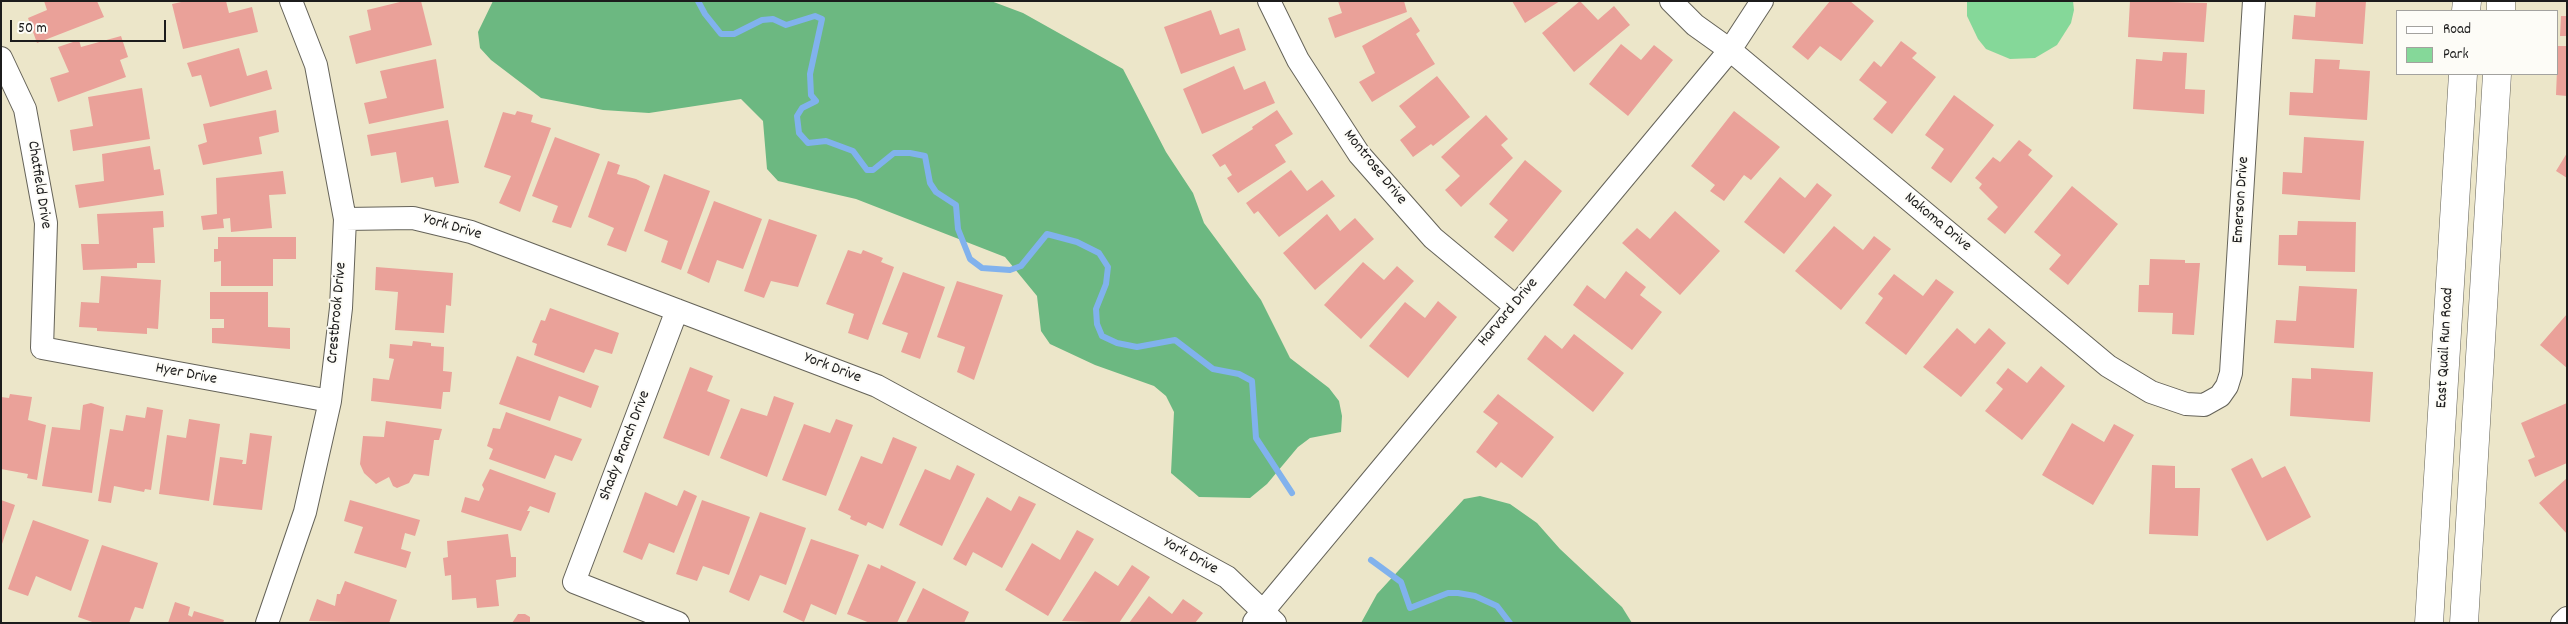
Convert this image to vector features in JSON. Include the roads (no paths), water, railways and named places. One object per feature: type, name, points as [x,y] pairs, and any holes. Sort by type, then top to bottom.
[{"type":"street","name":"Crestbrook Drive","points":[[267,623],[305,512],[330,401],[340,308],[344,219],[316,65],[291,1]]},
{"type":"street","name":"Montrose Drive","points":[[1269,1],[1298,60],[1359,154],[1433,238],[1515,306]]},
{"type":"street","name":"Nakoma Drive","points":[[1670,1],[1695,25],[1730,50],[2108,366],[2151,392],[2186,404],[2204,405],[2220,396]]},
{"type":"street","name":"Harvard Drive","points":[[1264,619],[1515,306],[1730,50],[1762,1]]},
{"type":"street","name":"Emerson Drive","points":[[2220,396],[2227,386],[2230,373],[2254,1]]},
{"type":"street","name":"Chatfield Drive","points":[[1,58],[25,109],[46,224],[42,348]]},
{"type":"street","name":"East Quail Run Road","points":[[2429,623],[2463,75]]},
{"type":"street","points":[[2464,623],[2497,75]]},
{"type":"street","name":"York Drive","points":[[344,219],[413,218],[471,232],[877,386],[1228,577],[1264,619]]},
{"type":"street","name":"Shady Branch Drive","points":[[677,310],[574,582],[678,623]]},
{"type":"street","name":"Hyer Drive","points":[[42,348],[330,401]]},
{"type":"street","points":[[2562,623],[2567,618]]},
{"type":"waterway","points":[[698,1],[705,14],[721,34],[734,34],[762,20],[773,19],[786,25],[815,16],[822,19],[810,74],[811,95],[816,101],[802,108],[797,116],[799,133],[808,143],[826,141],[853,151],[867,170],[873,170],[894,153],[910,153],[925,156],[930,183],[936,192],[956,205],[958,229],[970,259],[982,268],[1010,270],[1021,266],[1047,234],[1077,242],[1099,253],[1108,267],[1106,284],[1096,309],[1097,324],[1102,336],[1117,343],[1137,347],[1175,340],[1213,369],[1239,374],[1252,381],[1256,438],[1292,493]]},
{"type":"waterway","points":[[1371,560],[1401,582],[1410,608],[1448,593],[1458,593],[1475,596],[1497,606],[1510,623]]}]
